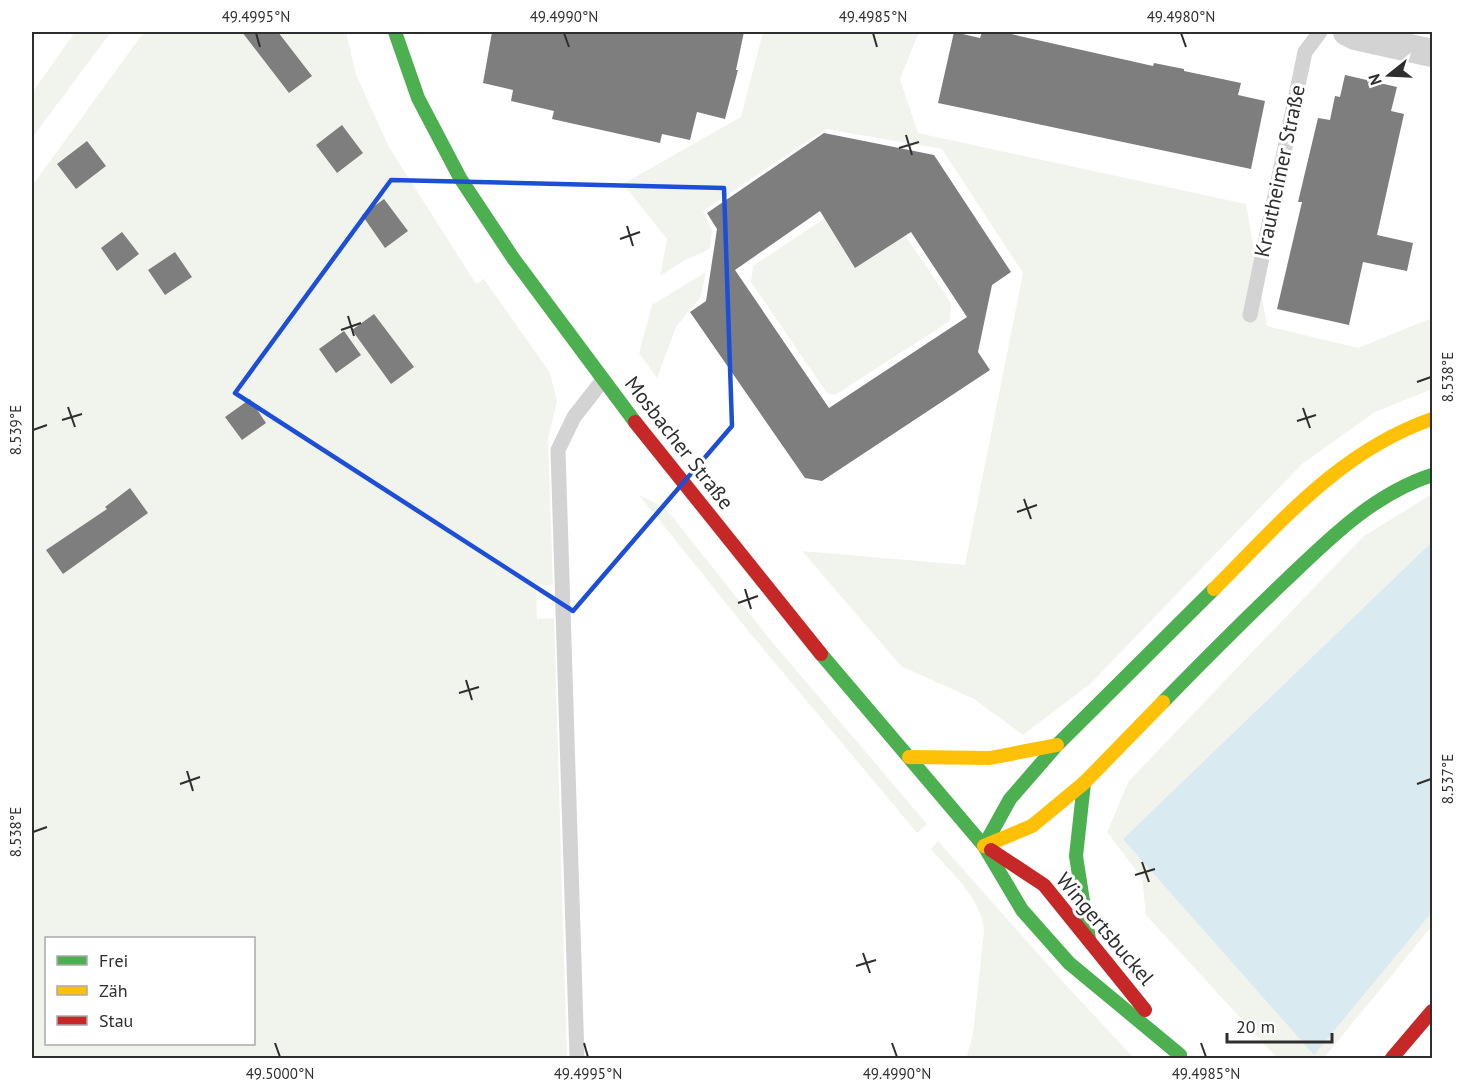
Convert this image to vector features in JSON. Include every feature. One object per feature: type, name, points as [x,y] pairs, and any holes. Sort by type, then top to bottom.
[{"type":"main road","name":"Mosbacher Straße","points":[[395,32],[418,98],[460,178],[513,258],[603,380],[837,674],[984,846]]},
{"type":"main road","points":[[984,846],[1010,799],[1057,745],[1319,484],[1361,452],[1409,426],[1432,419]]},
{"type":"main road","points":[[984,846],[1032,826],[1084,783],[1234,629],[1362,511],[1408,483],[1432,475]]},
{"type":"main road","points":[[909,757],[990,758],[1057,745]]},
{"type":"main road","points":[[1084,783],[1076,856],[1089,939]]},
{"type":"main road","name":"Wingertsbuckel","points":[[984,846],[1044,885],[1182,1057]]},
{"type":"main road","name":"Wingertsbuckel","points":[[984,846],[1022,910],[1069,963],[1182,1057]]},
{"type":"main road","points":[[1392,1059],[1432,1011]]},
{"type":"street","points":[[1347,32],[1355,36],[1432,53]]},
{"type":"lane","name":"Krautheimer Straße","points":[[1250,315],[1305,52],[1320,32]]},
{"type":"lane","points":[[577,1059],[558,450],[574,417],[603,380]]},
{"type":"highlighted area","points":[[391,180],[724,188],[732,426],[573,611],[235,393]]},
{"type":"shaded area","points":[[75,32],[111,32],[32,138],[32,93]]},
{"type":"shaded area","points":[[144,32],[346,32],[356,75],[389,147],[476,284],[484,279],[550,373],[557,401],[548,439],[553,585],[536,586],[537,619],[554,618],[567,1058],[32,1058],[32,186]]},
{"type":"shaded area","points":[[763,32],[919,32],[900,79],[918,133],[1246,204],[1267,326],[1358,348],[1432,318],[1432,389],[1375,412],[1302,464],[1090,684],[1023,735],[974,699],[901,666],[802,551],[965,565],[1023,273],[942,149],[826,129],[703,211],[712,230],[710,249],[685,260],[660,276],[667,239],[623,184],[741,117]]},
{"type":"shaded area","points":[[831,214],[898,225],[951,303],[950,321],[835,395],[827,393],[751,282],[753,266]]},
{"type":"shaded area","points":[[706,272],[700,298],[676,327],[657,378],[639,353],[652,305]]},
{"type":"shaded area","points":[[1432,494],[1432,926],[1324,1058],[1277,1058],[1146,915],[1142,878],[1107,832],[1129,781],[1280,623],[1364,536]]},
{"type":"shaded area","points":[[639,495],[666,509],[773,643],[927,824],[917,833],[745,627]]},
{"type":"shaded area","points":[[1432,542],[1432,912],[1314,1055],[1123,839]]},
{"type":"shaded area","points":[[938,841],[1134,1058],[963,1058],[967,1056],[973,1034],[984,930],[971,896],[931,849]]},
{"type":"building","points":[[242,32],[278,32],[312,76],[289,93]]},
{"type":"building","points":[[492,32],[744,32],[736,70],[738,70],[725,119],[697,112],[690,140],[662,134],[660,143],[552,119],[554,111],[511,101],[513,90],[483,83]]},
{"type":"building","points":[[954,32],[980,38],[982,32],[1002,32],[1241,83],[1238,95],[1265,101],[1251,169],[938,103]]},
{"type":"building","points":[[1345,75],[1397,87],[1391,111],[1404,114],[1377,235],[1413,243],[1407,271],[1363,262],[1349,325],[1277,309],[1302,202],[1298,202],[1318,118],[1330,120],[1335,96],[1340,97]]},
{"type":"building","points":[[342,125],[363,153],[337,173],[316,145]]},
{"type":"building","points":[[824,133],[934,155],[1011,272],[992,285],[978,352],[990,370],[822,481],[805,478],[690,312],[706,301],[717,229],[707,213]],"holes":[[[820,211],[855,268],[911,232],[967,317],[829,408],[735,270]]]},
{"type":"building","points":[[87,141],[106,166],[76,189],[57,164]]},
{"type":"building","points":[[384,199],[408,231],[385,248],[362,215]]},
{"type":"building","points":[[122,232],[139,254],[117,271],[101,248]]},
{"type":"building","points":[[175,252],[192,277],[165,295],[148,270]]},
{"type":"building","points":[[374,314],[414,367],[391,384],[352,330]]},
{"type":"building","points":[[344,331],[361,355],[336,373],[319,349]]},
{"type":"building","points":[[250,399],[266,423],[242,440],[225,417]]},
{"type":"building","points":[[130,488],[148,513],[63,574],[46,550],[107,509],[105,507]]},
{"type":"traffic: fast","points":[[395,32],[418,98],[460,178],[513,258],[635,422]]},
{"type":"traffic: fast","points":[[1163,702],[1303,563],[1354,518],[1391,493],[1432,475]]},
{"type":"traffic: fast","points":[[984,846],[1010,799],[1057,745],[1214,589]]},
{"type":"traffic: fast","points":[[821,654],[984,846],[1022,910],[1069,963],[1180,1055]]},
{"type":"traffic: fast","points":[[1084,783],[1076,856],[1089,939]]},
{"type":"traffic: slow","points":[[1214,589],[1288,514],[1340,469],[1399,433],[1432,419]]},
{"type":"traffic: slow","points":[[984,846],[1032,826],[1084,783],[1163,702]]},
{"type":"traffic: slow","points":[[909,757],[990,758],[1057,745]]},
{"type":"traffic: jam","points":[[635,422],[821,654]]},
{"type":"traffic: jam","points":[[991,850],[1044,885],[1145,1010]]},
{"type":"traffic: jam","points":[[1392,1058],[1432,1011]]}]
